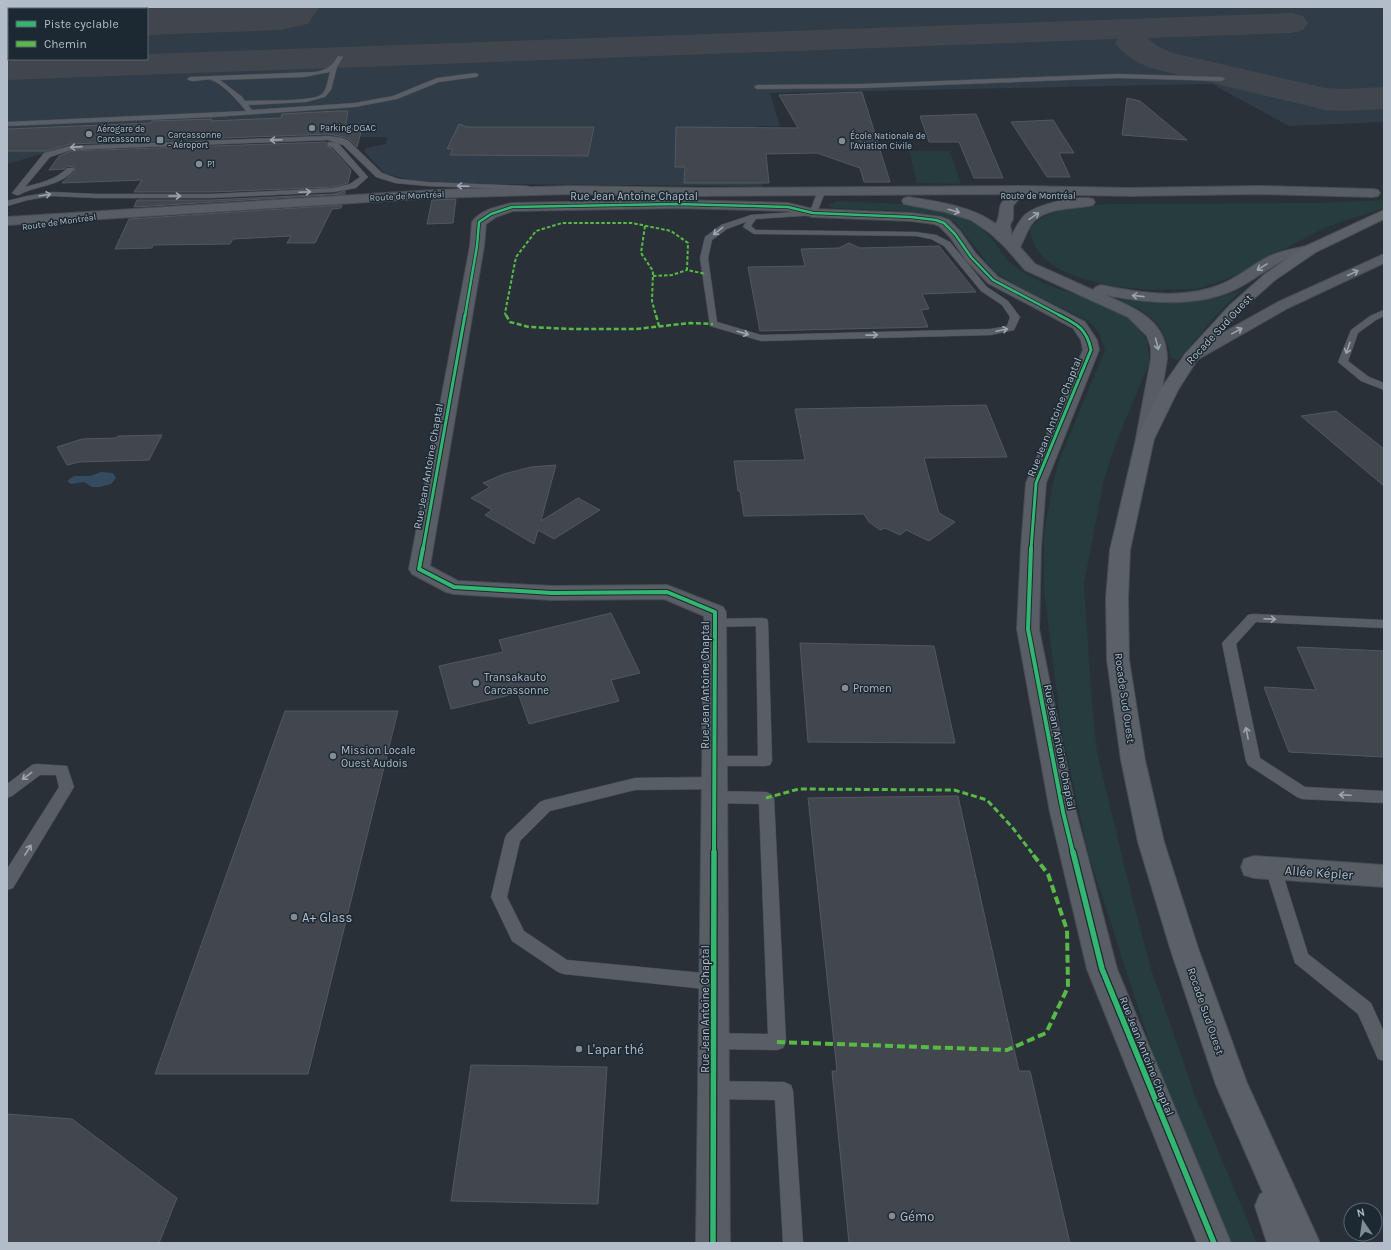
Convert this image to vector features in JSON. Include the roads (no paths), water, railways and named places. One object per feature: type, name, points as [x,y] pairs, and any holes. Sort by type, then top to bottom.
[{"type":"main road","points":[[1258,190],[1344,188],[1370,186],[1384,182]]},
{"type":"main road","name":"Route de Montréal","points":[[7,221],[433,194],[572,190],[1020,193],[1258,190],[1379,193]]},
{"type":"main road","name":"Route de Montréal","points":[[703,192],[816,204],[888,198],[1020,193],[1058,196],[1189,197],[1305,196],[1379,193]]},
{"type":"main road","points":[[1129,192],[1058,196],[1027,206],[1006,219],[1003,225],[1004,231],[1012,247],[1019,257],[1030,267],[1134,314],[1155,334],[1159,348],[1159,359],[1145,439]]},
{"type":"main road","points":[[1006,219],[1005,210],[1008,203],[1020,193]]},
{"type":"main road","points":[[1012,247],[1027,221],[1040,212],[1064,205],[1101,200],[1189,197]]},
{"type":"main road","points":[[888,198],[931,204],[967,214],[985,223],[1012,247]]},
{"type":"main road","name":"Rocade Sud Ouest","points":[[1303,1243],[1232,1085],[1184,948],[1152,842],[1133,760],[1118,660],[1120,550],[1145,439],[1169,390],[1191,357],[1235,308],[1270,277],[1311,249],[1384,214]]},
{"type":"main road","name":"Route de Montréal","points":[[7,230],[110,215]]},
{"type":"main road","points":[[1057,280],[1118,294],[1161,297],[1199,295],[1228,287],[1277,258],[1311,249]]},
{"type":"main road","points":[[1191,357],[1283,305],[1384,258]]},
{"type":"main road","points":[[1232,1085],[1284,1243]]},
{"type":"street","name":"Rue Jean Antoine Chaptal","points":[[713,1243],[715,612],[666,592],[552,593],[454,587],[419,569],[476,253],[479,222],[491,214],[512,207],[546,205],[676,204],[788,207],[816,204],[925,218],[944,224],[955,234],[971,257],[993,280],[1078,325],[1090,340],[1091,350],[1036,483],[1030,548],[1028,629],[1063,812],[1102,969],[1214,1243]]},
{"type":"street","name":"Allée Képler","points":[[1264,868],[1384,876]]},
{"type":"lane","points":[[190,79],[304,75],[320,73],[334,68],[338,64],[340,57]]},
{"type":"lane","points":[[244,103],[306,100],[323,96],[328,90],[334,68]]},
{"type":"lane","points":[[7,124],[250,112],[355,105],[395,98],[437,80],[476,75]]},
{"type":"lane","points":[[757,87],[863,86],[1118,76],[1222,79]]},
{"type":"lane","points":[[213,78],[240,97],[250,112]]},
{"type":"lane","points":[[7,204],[27,198],[52,194],[96,196],[211,196],[334,190],[354,186],[364,177],[364,168],[346,143],[340,140],[329,139],[293,137],[70,148],[47,155],[16,193]]},
{"type":"lane","points":[[329,139],[354,166],[374,170],[379,175],[398,181],[420,184],[572,190]]},
{"type":"lane","points":[[7,197],[54,180],[67,174],[70,170]]},
{"type":"lane","points":[[754,217],[747,227],[754,232],[908,234],[933,237],[947,244],[984,289],[1005,303],[1015,317],[1011,328],[991,332],[761,338],[713,324],[704,258],[708,239],[724,227],[754,217],[816,204]]},
{"type":"lane","points":[[1384,314],[1373,318],[1354,332],[1343,362],[1364,379],[1384,387]]},
{"type":"lane","points":[[1384,624],[1253,618],[1229,643],[1253,761],[1302,793],[1384,797]]},
{"type":"lane","points":[[714,623],[762,622],[765,761],[714,760]]},
{"type":"lane","points":[[7,792],[37,769],[62,770],[67,787],[7,883]]},
{"type":"lane","points":[[714,982],[564,967],[518,936],[499,897],[514,838],[545,806],[635,784],[714,790],[766,798],[777,1042],[714,1041]]},
{"type":"lane","points":[[1264,868],[1301,958],[1365,1009],[1384,1053]]},
{"type":"lane","points":[[713,1090],[784,1091],[793,1243]]},
{"type":"water","points":[[101,472],[113,473],[116,478],[111,484],[99,487],[92,487],[84,482],[71,484],[68,482],[68,480],[74,476],[90,476]]},
{"type":"place","name":"Parking DGAC","points":[[312,128]]},
{"type":"place","name":"Aérogare de Carcassonne","points":[[89,134]]},
{"type":"place","name":"Carcassonne - Aéroport","points":[[160,140]]},
{"type":"place","name":"École Nationale de l'Aviation Civile","points":[[842,141]]},
{"type":"place","name":"P1","points":[[199,164]]},
{"type":"place","name":"Transakauto Carcassonne","points":[[476,683]]},
{"type":"place","name":"Promen","points":[[845,688]]},
{"type":"place","name":"Mission Locale Ouest Audois","points":[[333,756]]},
{"type":"place","name":"A+ Glass","points":[[294,917]]},
{"type":"place","name":"L'apar thé","points":[[579,1049]]},
{"type":"place","name":"Gémo","points":[[892,1216]]}]
